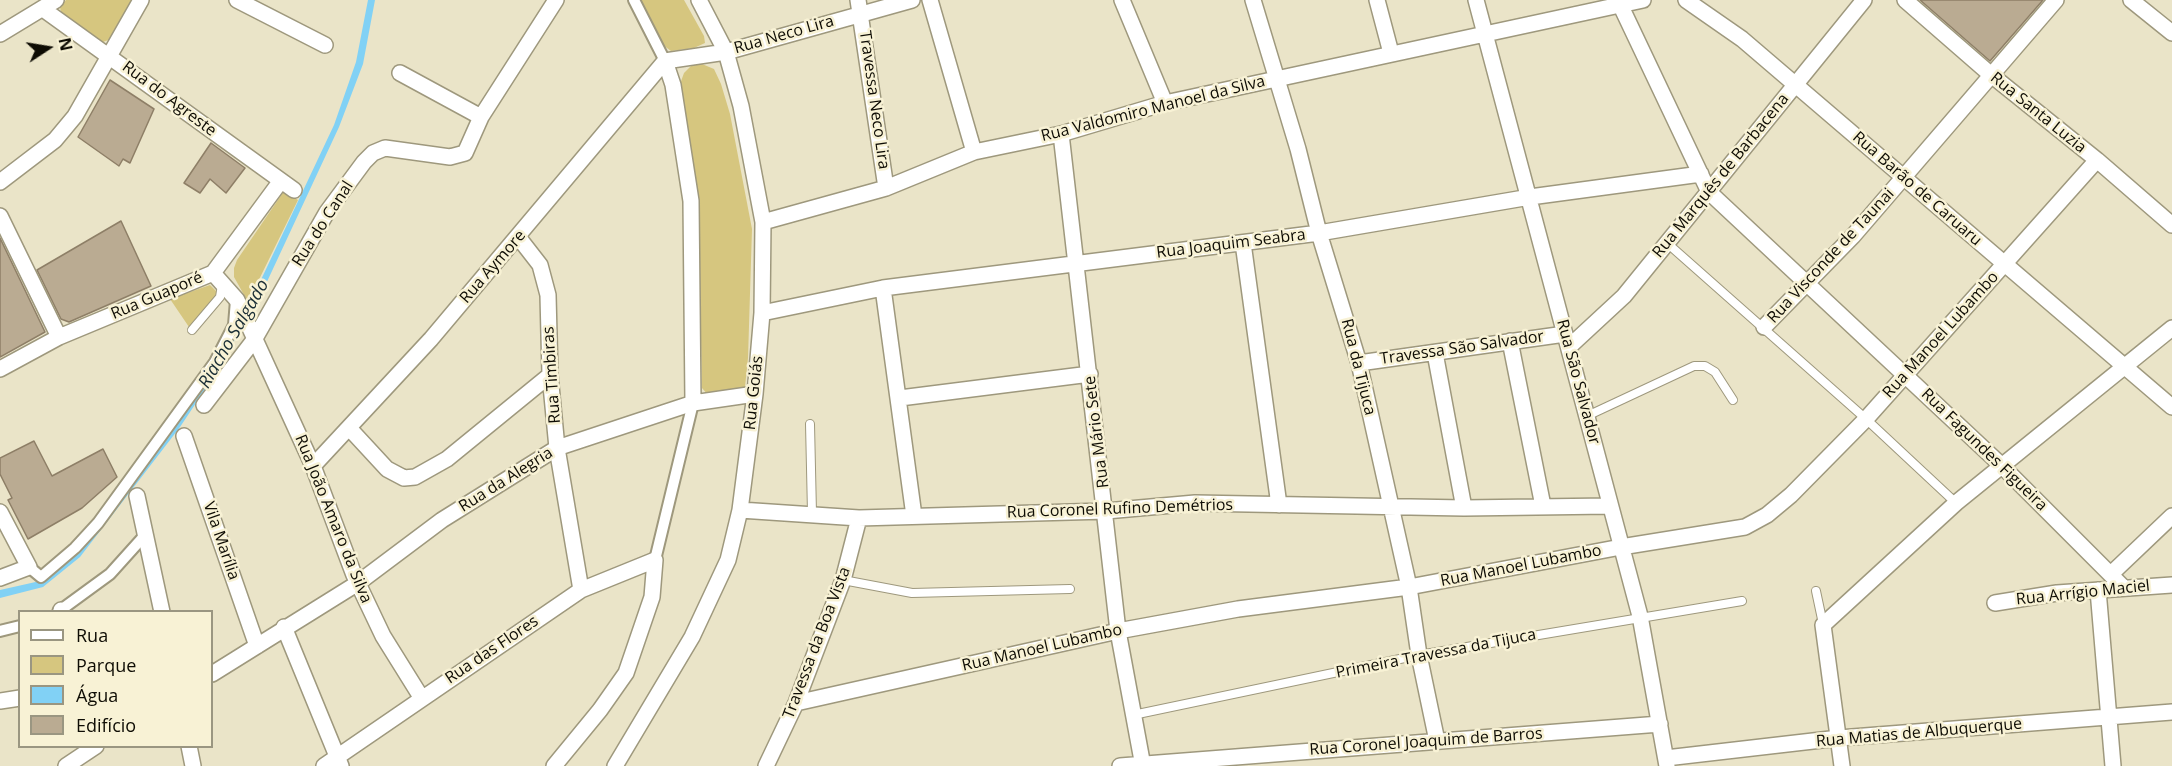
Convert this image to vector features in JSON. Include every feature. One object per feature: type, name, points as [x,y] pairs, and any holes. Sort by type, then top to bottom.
[{"type":"street","points":[[0,182],[55,140],[75,116],[141,0]]},
{"type":"street","points":[[237,0],[325,45]]},
{"type":"street","points":[[554,766],[600,710],[626,673],[652,597],[656,560],[693,403],[691,201],[673,85],[665,61],[634,0]]},
{"type":"street","name":"Rua Goiás","points":[[615,766],[692,637],[728,560],[740,510],[755,394],[762,313],[763,222],[741,106],[726,52],[699,0]]},
{"type":"street","name":"Rua Neco Lira","points":[[665,61],[726,52],[860,7],[912,0]]},
{"type":"street","points":[[930,0],[974,152]]},
{"type":"street","points":[[1122,0],[1165,103]]},
{"type":"street","name":"Rua da Tijuca","points":[[1253,0],[1299,149],[1319,233],[1359,363],[1409,587],[1419,655],[1437,741]]},
{"type":"street","points":[[1377,0],[1391,53]]},
{"type":"street","name":"Rua São Salvador","points":[[1476,0],[1640,616],[1667,762]]},
{"type":"street","name":"Rua Valdomiro Manoel da Silva","points":[[763,222],[886,188],[974,152],[1061,134],[1165,103],[1619,2],[1643,0]]},
{"type":"street","name":"Rua Barão de Caruaru","points":[[1686,0],[1742,39],[2172,406]]},
{"type":"street","name":"Rua Marquês de Barbacena","points":[[1568,340],[1624,296],[1864,0]]},
{"type":"street","name":"Rua Santa Luzia","points":[[1905,0],[1990,74],[2097,160],[2172,225]]},
{"type":"street","name":"Rua Visconde de Taunai","points":[[1764,327],[1806,285],[1905,177],[1990,74],[2056,0]]},
{"type":"street","points":[[2131,0],[2172,33]]},
{"type":"street","points":[[400,74],[481,117],[549,2]]},
{"type":"street","points":[[1619,2],[1709,192]]},
{"type":"street","points":[[0,34],[50,4]]},
{"type":"street","name":"Rua do Agreste","points":[[50,4],[110,55],[280,182],[294,190]]},
{"type":"street","name":"Travessa Neco Lira","points":[[860,7],[886,188]]},
{"type":"street","name":"Rua Aymore","points":[[313,466],[350,429],[519,238],[665,61]]},
{"type":"street","name":"Rua do Canal","points":[[204,405],[254,339],[327,212],[373,153],[385,148],[450,157],[465,153],[481,117]]},
{"type":"street","name":"Rua Mário Sete","points":[[1061,134],[1118,631],[1143,764]]},
{"type":"street","name":"Rua Manoel Lubambo","points":[[796,703],[1118,631],[1238,609],[1409,587],[1621,547],[1745,527],[1767,515],[1791,495],[1866,418],[2097,160]]},
{"type":"street","name":"Rua Joaquim Seabra","points":[[762,313],[883,288],[1319,233],[1530,198],[1701,174]]},
{"type":"street","name":"Rua Guaporé","points":[[0,369],[59,337],[218,278],[280,182]]},
{"type":"street","name":"Rua Fagundes Figueira","points":[[1709,192],[2001,465],[2124,588]]},
{"type":"street","points":[[0,216],[59,337]]},
{"type":"street","name":"Rua Timbiras","points":[[519,238],[540,265],[548,295],[550,375],[557,448],[581,590]]},
{"type":"street","points":[[1243,243],[1279,505]]},
{"type":"street","points":[[0,512],[29,567],[41,577],[75,548],[98,523],[215,362],[234,325],[237,300],[218,278]]},
{"type":"street","points":[[883,288],[900,398],[914,516]]},
{"type":"street","name":"Rua João Amaro da Silva","points":[[237,300],[313,466],[358,583],[383,636],[421,698]]},
{"type":"street","points":[[1842,766],[1823,625],[1956,503],[2001,465],[2128,367],[2172,328]]},
{"type":"street","name":"Travessa São Salvador","points":[[1359,363],[1510,341],[1568,340]]},
{"type":"street","points":[[1510,341],[1543,506]]},
{"type":"street","points":[[1435,353],[1464,508]]},
{"type":"street","points":[[900,398],[1090,374]]},
{"type":"street","points":[[350,429],[387,469],[404,478],[415,477],[447,459],[550,375]]},
{"type":"street","name":"Rua da Alegria","points":[[213,673],[284,627],[358,583],[442,520],[557,448],[693,403],[755,394]]},
{"type":"street","name":"Vila Marília","points":[[184,436],[257,646]]},
{"type":"street","points":[[137,496],[162,610]]},
{"type":"street","name":"Rua Coronel Rufino Demétrios","points":[[740,510],[812,513],[859,518],[1106,511],[1195,503],[1464,508],[1609,506]]},
{"type":"street","points":[[2111,574],[2172,516]]},
{"type":"street","name":"Travessa da Boa Vista","points":[[766,766],[796,703],[843,580],[859,518]]},
{"type":"street","points":[[61,610],[110,574],[146,534]]},
{"type":"street","name":"Rua das Flores","points":[[324,766],[339,761],[421,698],[581,590],[656,560]]},
{"type":"street","points":[[0,578],[29,567]]},
{"type":"street","name":"Rua Arrígio Maciel","points":[[1995,603],[2057,593],[2172,585]]},
{"type":"street","points":[[2098,590],[2113,766]]},
{"type":"street","points":[[0,631],[18,626]]},
{"type":"street","points":[[284,627],[339,761]]},
{"type":"street","points":[[0,701],[18,698]]},
{"type":"street","name":"Rua Matias de Albuquerque","points":[[1667,762],[1839,738],[2172,712]]},
{"type":"street","name":"Rua Coronel Joaquim de Barros","points":[[1120,766],[1660,724]]},
{"type":"street","points":[[66,766],[94,748]]},
{"type":"street","points":[[189,748],[193,766]]},
{"type":"lane","points":[[1667,243],[1866,418],[1956,503]]},
{"type":"lane","points":[[192,330],[220,297],[218,278]]},
{"type":"lane","points":[[1587,416],[1694,366],[1705,366],[1715,372],[1733,400]]},
{"type":"lane","points":[[810,424],[812,513]]},
{"type":"lane","points":[[843,580],[912,593],[1070,589]]},
{"type":"lane","points":[[1816,591],[1823,625]]},
{"type":"lane","name":"Primeira Travessa da Tijuca","points":[[1133,716],[1419,655],[1640,616],[1742,601]]},
{"type":"green space","points":[[66,0],[133,0],[111,39],[95,45],[63,23],[60,7]]},
{"type":"green space","points":[[640,0],[684,0],[704,36],[705,43],[694,48],[671,51],[663,45]]},
{"type":"green space","points":[[702,64],[714,69],[721,84],[730,114],[752,229],[748,358],[745,387],[738,395],[708,395],[702,388],[698,201],[680,84],[684,73],[692,65]]},
{"type":"green space","points":[[284,191],[298,200],[248,302],[234,277],[234,268],[237,260]]},
{"type":"green space","points":[[210,285],[218,293],[189,327],[170,299]]},
{"type":"water","name":"Riacho Salgado","points":[[368,0],[375,0],[363,64],[339,127],[265,286],[216,373],[180,427],[80,557],[43,587],[0,598],[0,590],[40,581],[75,551],[235,325],[259,284],[334,125],[356,62]]},
{"type":"building","points":[[1920,0],[2043,0],[1990,61]]},
{"type":"building","points":[[110,80],[154,109],[130,163],[123,159],[119,166],[78,137]]},
{"type":"building","points":[[211,143],[245,168],[226,193],[210,179],[200,193],[184,183]]},
{"type":"building","points":[[121,221],[151,286],[69,322],[61,319],[37,270]]},
{"type":"building","points":[[0,238],[45,332],[0,357]]},
{"type":"building","points":[[34,441],[52,476],[103,449],[117,477],[82,508],[28,539],[8,500],[12,498],[0,474],[0,458]]}]
